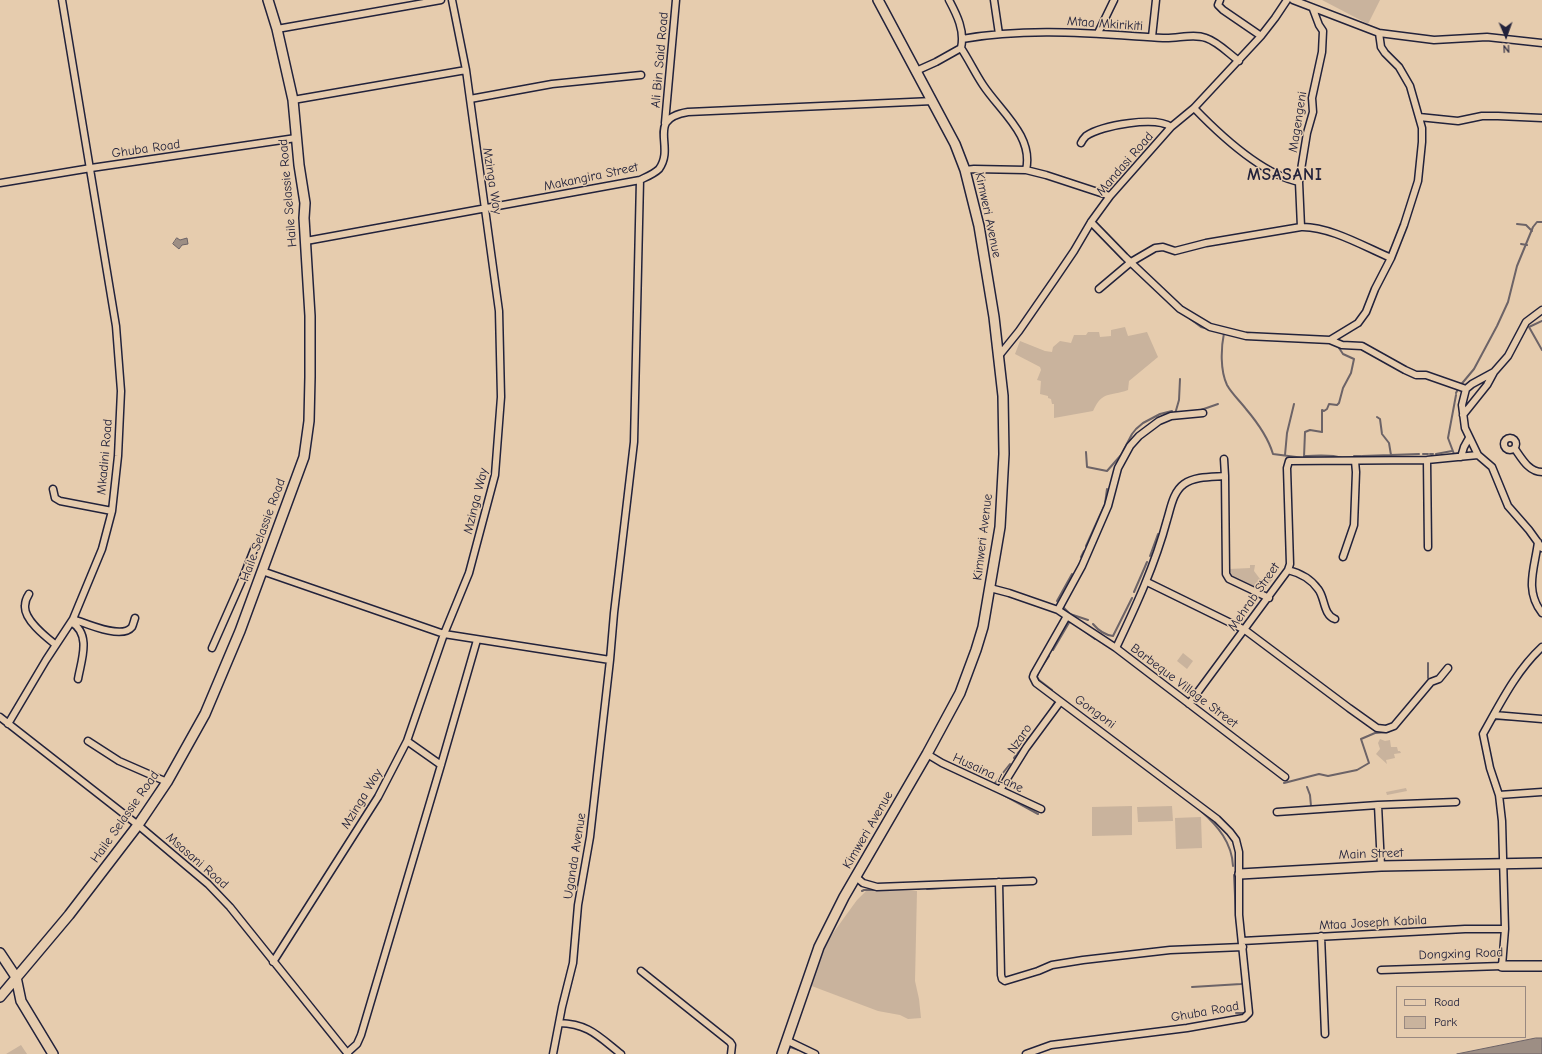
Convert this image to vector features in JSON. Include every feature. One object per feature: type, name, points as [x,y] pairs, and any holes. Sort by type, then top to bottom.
[{"type":"street","name":"Mkadini Road","points":[[8,724],[72,621],[102,549],[112,511],[118,456],[121,391],[116,326],[62,0]]},
{"type":"street","name":"Haile Selassie Road","points":[[0,997],[69,915],[138,825],[167,782],[205,714],[240,631],[304,457],[309,421],[310,377],[310,316],[304,218],[305,203],[296,138],[293,100],[277,28],[268,0]]},
{"type":"street","points":[[277,28],[441,0]]},
{"type":"street","name":"Mzinga Way","points":[[273,962],[378,797],[407,741],[444,634],[469,573],[495,475],[501,397],[499,311],[466,70],[452,0]]},
{"type":"street","name":"Ali Bin Said Road","points":[[665,123],[676,0]]},
{"type":"street","name":"Kimweri Avenue","points":[[782,1054],[788,1042],[819,947],[844,897],[927,754],[948,715],[968,672],[983,627],[1000,527],[1004,454],[1003,396],[994,317],[979,226],[965,170],[955,144],[878,0]]},
{"type":"street","points":[[949,0],[958,19],[962,39],[961,48],[983,84],[1009,116],[1024,142],[1027,154],[1026,170]]},
{"type":"street","points":[[994,0],[999,34]]},
{"type":"street","points":[[1098,33],[1114,0]]},
{"type":"street","points":[[1152,37],[1156,0]]},
{"type":"street","points":[[1220,0],[1218,5],[1223,10],[1261,36]]},
{"type":"street","name":"Mandasi Road","points":[[998,357],[1055,279],[1091,222],[1110,196],[1171,127],[1194,108],[1261,36],[1287,0]]},
{"type":"street","points":[[1292,0],[1379,33],[1434,40],[1487,37],[1542,43]]},
{"type":"street","name":"Magengeni","points":[[1301,227],[1299,182],[1307,133],[1313,112],[1312,98],[1322,52],[1323,31],[1313,9]]},
{"type":"street","name":"Mtaa Mkirikiti","points":[[962,39],[999,34],[1038,32],[1205,38],[1222,48],[1238,61]]},
{"type":"street","points":[[1330,340],[1358,323],[1366,312],[1375,289],[1391,258],[1404,225],[1418,180],[1422,132],[1419,117],[1410,86],[1398,66],[1381,47],[1379,33]]},
{"type":"street","points":[[916,71],[961,48]]},
{"type":"street","points":[[293,100],[466,70]]},
{"type":"street","points":[[470,99],[552,84],[641,75]]},
{"type":"street","points":[[665,123],[677,114],[688,112],[933,101]]},
{"type":"street","points":[[1194,108],[1230,143],[1251,158],[1271,172],[1288,180],[1299,182]]},
{"type":"street","points":[[1419,117],[1458,121],[1482,116],[1542,118]]},
{"type":"street","name":"Makangira Street","points":[[306,240],[486,209],[640,180],[652,174],[659,168],[664,156],[665,123]]},
{"type":"street","points":[[1081,143],[1088,135],[1123,123],[1164,123],[1171,127]]},
{"type":"street","name":"Ghuba Road","points":[[0,183],[296,138]]},
{"type":"street","points":[[965,170],[1026,170],[1046,174],[1110,196]]},
{"type":"street","name":"Uganda Avenue","points":[[553,1054],[573,963],[578,905],[590,837],[634,442],[640,180]]},
{"type":"street","points":[[1091,222],[1180,309],[1210,327],[1246,336],[1330,340],[1342,345],[1362,346],[1416,375],[1426,375],[1466,389]]},
{"type":"street","points":[[1099,289],[1131,262],[1155,248],[1163,247],[1175,251],[1206,243],[1301,227],[1314,227],[1329,231],[1391,258]]},
{"type":"street","points":[[1463,415],[1487,385],[1494,372],[1508,356],[1526,322],[1542,310]]},
{"type":"street","points":[[1494,372],[1466,389],[1462,405],[1465,428],[1478,455],[1492,467],[1508,506],[1542,548]]},
{"type":"street","points":[[1058,610],[1082,566],[1108,506],[1118,468],[1130,446],[1140,436],[1160,421],[1171,416],[1204,413]]},
{"type":"street","points":[[1461,457],[1469,438]]},
{"type":"street","points":[[1515,449],[1530,468],[1534,471],[1542,472]]},
{"type":"street","points":[[1343,557],[1354,525],[1356,507],[1355,461],[1427,460],[1478,455]]},
{"type":"street","points":[[1224,459],[1226,574],[1229,579],[1269,598]]},
{"type":"street","points":[[1427,460],[1428,547]]},
{"type":"street","name":"Mehrab Street","points":[[1189,704],[1269,598],[1288,570],[1290,564],[1287,468],[1289,461],[1355,461]]},
{"type":"street","points":[[1116,648],[1147,582],[1161,543],[1175,493],[1191,480],[1204,477],[1225,476]]},
{"type":"street","points":[[53,490],[55,498],[60,502],[112,511]]},
{"type":"street","points":[[1538,542],[1531,583],[1534,599],[1542,613]]},
{"type":"street","points":[[212,648],[255,547]]},
{"type":"street","points":[[262,570],[444,634],[610,660]]},
{"type":"street","points":[[1288,570],[1300,572],[1319,589],[1329,615],[1335,619]]},
{"type":"street","points":[[1147,582],[1245,630],[1377,728],[1386,729],[1394,726],[1431,682],[1440,679],[1448,668]]},
{"type":"street","points":[[990,588],[1058,610],[1067,616]]},
{"type":"street","points":[[29,594],[25,606],[29,619],[56,645]]},
{"type":"street","name":"Barbeque Village Street","points":[[1067,616],[1116,648],[1285,777]]},
{"type":"street","name":"Gongoni","points":[[1067,616],[1033,677],[1036,683],[1204,810],[1230,832],[1236,840],[1239,852],[1240,874]]},
{"type":"street","points":[[72,621],[117,632],[132,627],[135,618]]},
{"type":"street","points":[[72,621],[78,628],[84,640],[78,680]]},
{"type":"street","points":[[348,1054],[357,1044],[361,1035],[441,765],[476,640]]},
{"type":"street","points":[[1502,966],[1505,929],[1502,821],[1499,795],[1490,768],[1483,734],[1503,698],[1532,657],[1542,647]]},
{"type":"street","name":"Nzaro","points":[[1000,790],[1026,748],[1060,702]]},
{"type":"street","points":[[1494,715],[1542,719]]},
{"type":"street","name":"Msasani Road","points":[[0,717],[138,825],[220,895],[348,1054]]},
{"type":"street","points":[[88,741],[119,761],[167,782]]},
{"type":"street","points":[[407,741],[441,765]]},
{"type":"street","name":"Husaina Lane","points":[[927,754],[942,763],[1041,809]]},
{"type":"street","points":[[1499,795],[1542,792]]},
{"type":"street","points":[[1277,812],[1378,805],[1456,802]]},
{"type":"street","points":[[1378,805],[1381,866]]},
{"type":"street","points":[[1504,865],[1542,863]]},
{"type":"street","name":"Main Street","points":[[1240,874],[1381,866],[1444,864],[1504,865]]},
{"type":"street","name":"Ghuba Road","points":[[1026,1054],[1051,1045],[1187,1028],[1244,1018],[1249,1013],[1250,1004],[1239,915],[1240,874]]},
{"type":"street","points":[[856,877],[863,883],[877,887],[1033,880]]},
{"type":"street","name":"Mtaa Joseph Kabila","points":[[999,882],[1000,975],[1005,981],[1052,965],[1170,950],[1321,936],[1465,929],[1505,929]]},
{"type":"street","points":[[1321,936],[1325,1034]]},
{"type":"street","points":[[0,953],[16,977],[21,1001],[53,1054]]},
{"type":"street","name":"Dongxing Road","points":[[1381,970],[1542,966]]},
{"type":"street","points":[[641,971],[730,1042],[732,1045],[731,1054]]},
{"type":"street","points":[[559,1023],[573,1023],[582,1026],[597,1034],[621,1054]]},
{"type":"street","points":[[788,1042],[815,1054]]},
{"type":"green space","points":[[1322,0],[1380,0],[1368,24]]},
{"type":"green space","points":[[1125,327],[1128,336],[1147,332],[1158,357],[1129,381],[1128,390],[1103,397],[1093,411],[1054,418],[1054,404],[1052,404],[1051,399],[1048,398],[1048,396],[1040,394],[1041,381],[1037,380],[1041,370],[1040,367],[1015,354],[1020,341],[1045,351],[1052,352],[1053,347],[1060,341],[1071,343],[1074,335],[1086,335],[1088,332],[1099,332],[1100,337],[1111,336],[1111,330]]},
{"type":"green space","points":[[1250,565],[1255,565],[1254,571],[1260,579],[1273,579],[1264,591],[1229,575],[1229,569],[1250,568]]},
{"type":"green space","points":[[1183,653],[1193,661],[1187,669],[1177,661]]},
{"type":"green space","points":[[1380,739],[1385,741],[1390,740],[1391,747],[1397,747],[1398,751],[1401,753],[1394,754],[1395,758],[1386,760],[1387,764],[1376,754],[1380,749],[1378,743]]},
{"type":"green space","points":[[1406,788],[1407,791],[1387,795],[1386,792]]},
{"type":"green space","points":[[1132,806],[1132,835],[1092,836],[1092,807]]},
{"type":"green space","points":[[1172,806],[1173,821],[1138,822],[1137,807]]},
{"type":"green space","points":[[1201,817],[1202,848],[1176,849],[1175,818]]},
{"type":"green space","points":[[866,891],[917,891],[915,981],[921,1018],[908,1019],[900,1015],[878,1011],[809,985],[820,951],[857,900]]},
{"type":"green space","points":[[21,1045],[27,1054],[6,1054]]},
{"type":"shaded area","points":[[177,238],[180,240],[187,238],[188,244],[182,245],[179,249],[173,244]]},
{"type":"shaded area","points":[[1542,1038],[1542,1054],[1457,1054]]},
{"type":"waterway","points":[[1456,393],[1474,369],[1497,326],[1508,302],[1517,266],[1533,227],[1537,222],[1542,222]]},
{"type":"waterway","points":[[1517,224],[1526,225],[1532,231]]},
{"type":"waterway","points":[[1521,244],[1527,245]]},
{"type":"waterway","points":[[1189,318],[1201,327],[1209,329]]},
{"type":"waterway","points":[[1542,321],[1529,327],[1542,350]]},
{"type":"waterway","points":[[1223,332],[1222,366],[1227,385],[1262,430],[1273,454],[1304,458],[1304,456],[1333,456],[1342,458]]},
{"type":"waterway","points":[[1304,457],[1305,432],[1310,430],[1322,432],[1322,410],[1324,411],[1327,409],[1329,404],[1337,405],[1339,403],[1343,388],[1351,373],[1354,359],[1343,354],[1339,348]]},
{"type":"waterway","points":[[1175,414],[1179,400],[1180,379]]},
{"type":"waterway","points":[[1456,395],[1448,438],[1454,454],[1459,453]]},
{"type":"waterway","points":[[1198,411],[1218,404]]},
{"type":"waterway","points":[[1285,455],[1287,433],[1294,404]]},
{"type":"waterway","points":[[1086,452],[1087,467],[1107,471],[1121,455],[1136,429],[1143,423],[1160,414],[1172,411],[1172,414]]},
{"type":"waterway","points":[[1377,417],[1380,419],[1382,434],[1389,443],[1391,455]]},
{"type":"waterway","points":[[1436,454],[1452,451]]},
{"type":"waterway","points":[[1362,456],[1419,454]]},
{"type":"waterway","points":[[1423,454],[1428,454]]},
{"type":"waterway","points":[[1354,456],[1361,456]]},
{"type":"waterway","points":[[1086,546],[1105,504],[1107,489]]},
{"type":"waterway","points":[[1150,556],[1158,534]]},
{"type":"waterway","points":[[1081,557],[1084,551]]},
{"type":"waterway","points":[[1134,592],[1147,562]]},
{"type":"waterway","points":[[1057,601],[1072,574]]},
{"type":"waterway","points":[[1093,624],[1102,632],[1113,636],[1132,598]]},
{"type":"waterway","points":[[1065,603],[1063,607],[1070,614],[1088,620]]},
{"type":"waterway","points":[[1053,650],[1070,621],[1071,622]]},
{"type":"waterway","points":[[1075,624],[1095,639]]},
{"type":"waterway","points":[[1049,656],[1039,671],[1037,677],[1052,690]]},
{"type":"waterway","points":[[1428,663],[1428,678]]},
{"type":"waterway","points":[[1049,712],[1055,702]]},
{"type":"waterway","points":[[1412,710],[1417,703]]},
{"type":"waterway","points":[[1492,722],[1497,719],[1521,720]]},
{"type":"waterway","points":[[1284,783],[1319,774],[1328,776],[1357,770],[1369,763],[1361,739],[1375,733],[1388,732],[1391,729]]},
{"type":"waterway","points":[[1027,740],[1033,734]]},
{"type":"waterway","points":[[1014,758],[1023,747]]},
{"type":"waterway","points":[[995,783],[1010,764]]},
{"type":"waterway","points":[[1307,787],[1310,795],[1311,806]]},
{"type":"waterway","points":[[1000,793],[1038,814]]},
{"type":"waterway","points":[[1201,811],[1213,823],[1227,842],[1233,866]]},
{"type":"waterway","points":[[1234,875],[1238,932]]},
{"type":"waterway","points":[[927,889],[972,886]]},
{"type":"waterway","points":[[889,889],[919,889]]},
{"type":"waterway","points":[[862,891],[876,890]]},
{"type":"waterway","points":[[1192,987],[1244,983]]},
{"type":"waterway","points":[[1236,1013],[1244,1013],[1247,1011]]},
{"type":"waterway","points":[[787,1053],[790,1047],[799,1050]]},
{"type":"district","name":"MSASANI","points":[[1285,175]]}]
